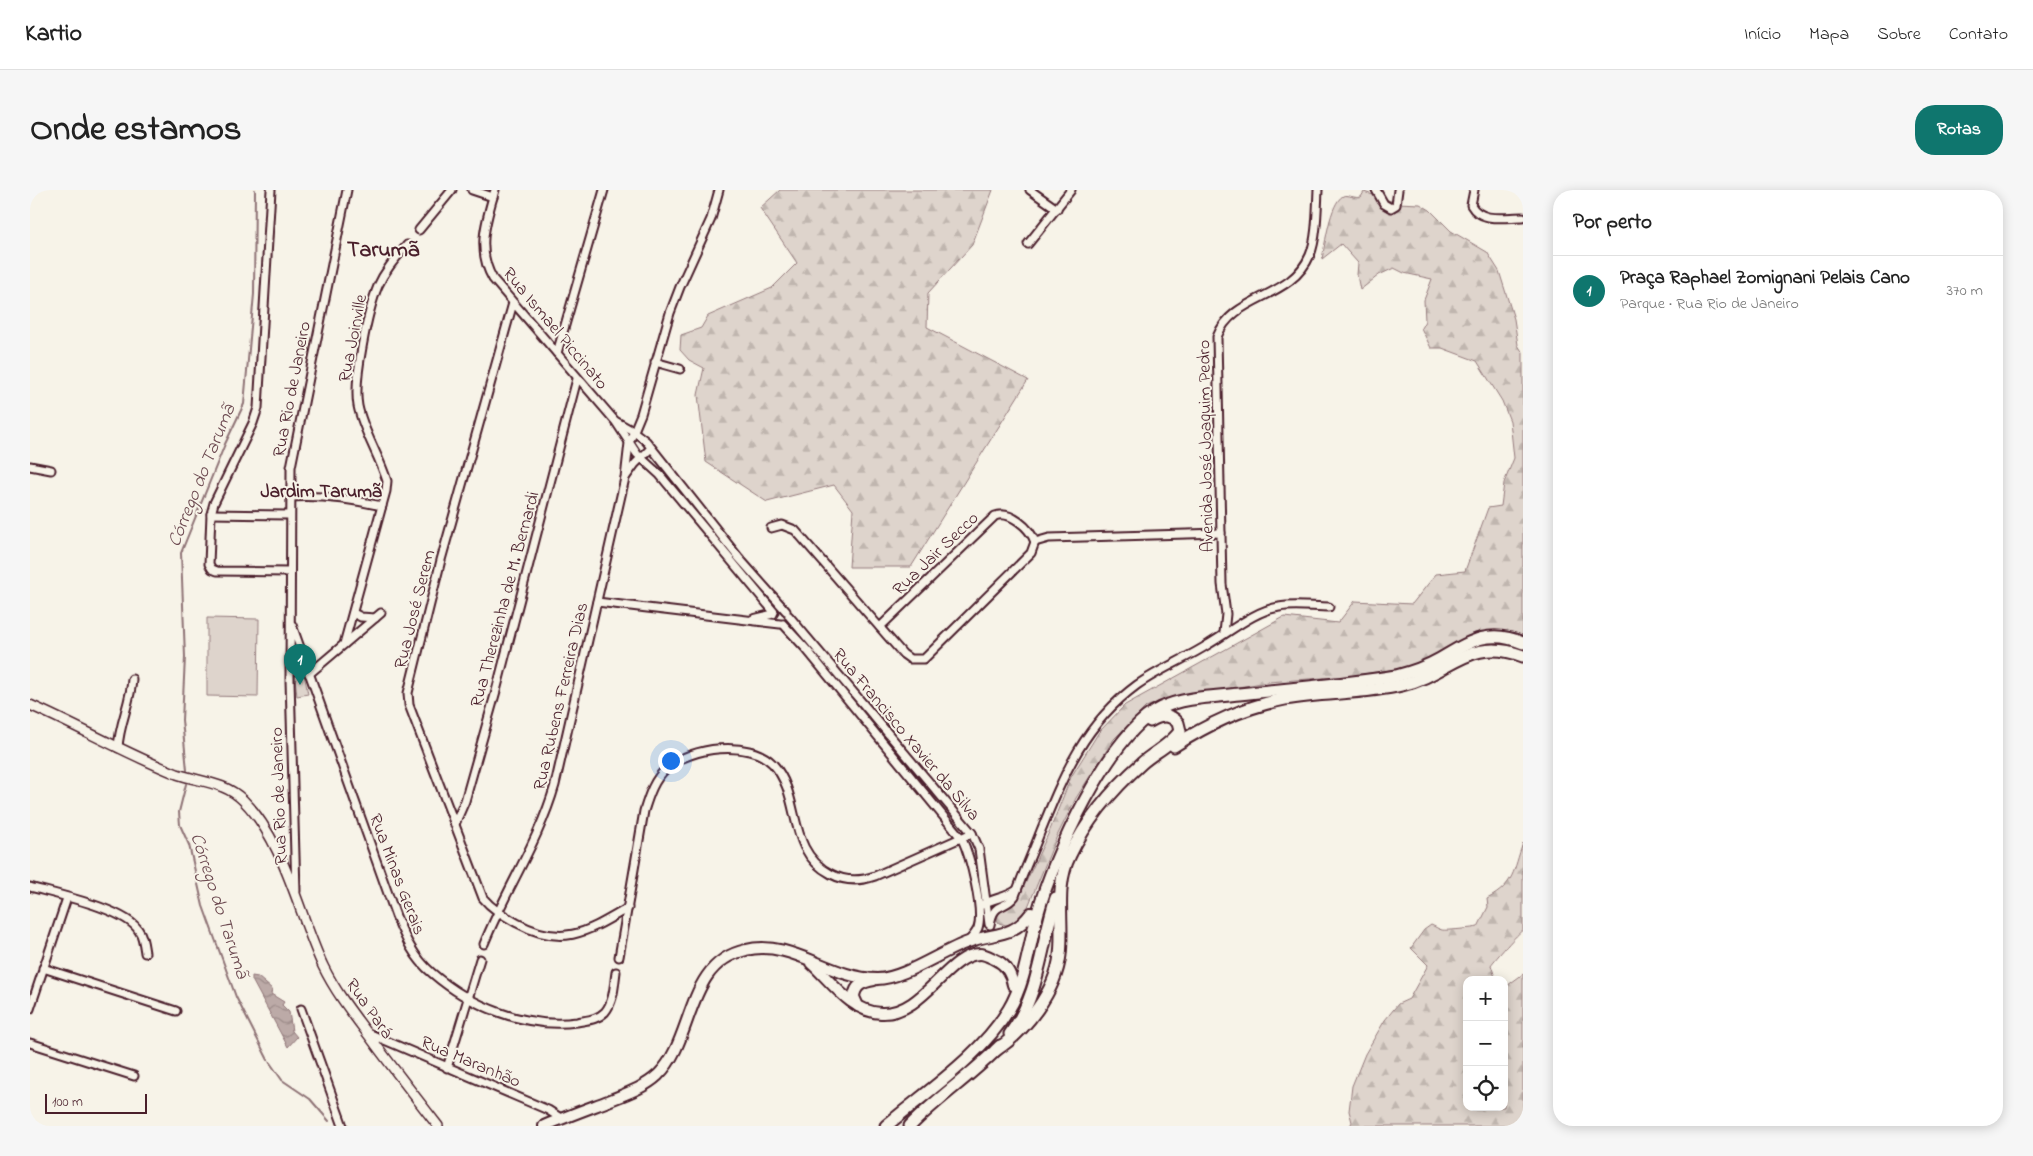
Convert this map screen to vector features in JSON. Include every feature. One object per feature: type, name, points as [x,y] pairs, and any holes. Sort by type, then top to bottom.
[{"type":"main road","points":[[917,1100],[984,1043],[1010,1007],[1022,977],[1038,912],[1050,875],[1073,824],[1102,773],[1122,743],[1132,731],[1160,709],[1183,701],[1204,698],[1396,676],[1424,667],[1460,646],[1482,638],[1497,636],[1523,643]]},
{"type":"main road","points":[[910,1126],[926,1110],[986,1061],[1018,1022],[1036,982],[1052,913],[1062,883],[1088,833],[1123,788],[1170,748],[1211,724],[1242,711],[1286,699],[1403,685],[1430,675],[1464,655],[1482,650],[1498,649],[1523,656]]},
{"type":"main road","points":[[886,1126],[900,1121],[941,1075],[986,1035],[999,1016],[1013,985],[1031,913],[1055,851],[1124,749],[1147,723],[1155,718],[1166,716],[1175,719],[1180,726],[1179,733],[1128,775],[1090,821],[1065,864],[1060,901],[1060,956],[1058,967],[1035,1013],[1011,1040],[996,1050]]},
{"type":"main road","points":[[858,1006],[854,997],[857,988],[865,982],[897,974],[969,941],[999,936],[1014,930],[1031,913]]},
{"type":"main road","points":[[544,1126],[637,1089],[658,1076],[669,1064],[699,990],[710,973],[732,954],[763,947],[788,951],[808,961],[850,975],[877,979]]},
{"type":"main road","points":[[808,961],[847,999],[858,1006],[879,1013],[890,1013],[914,1003],[956,965],[966,958],[975,955],[982,954],[1005,965],[1011,975],[1013,985]]},
{"type":"main road","points":[[890,1126],[921,1107],[989,1051],[1010,1025],[1036,982]]},
{"type":"street","points":[[271,190],[258,408],[253,423],[214,503],[211,514],[209,564],[216,571],[290,572]]},
{"type":"street","name":"Rua Rio de Janeiro","points":[[296,896],[290,680],[291,467],[347,190]]},
{"type":"street","points":[[419,230],[452,190]]},
{"type":"street","points":[[472,190],[494,194]]},
{"type":"street","points":[[557,353],[604,190]]},
{"type":"street","points":[[633,431],[641,414],[676,295],[711,219],[719,190]]},
{"type":"street","points":[[1030,190],[1057,209]]},
{"type":"street","points":[[1028,244],[1071,190]]},
{"type":"street","name":"Avenida José Joaquim Pedro","points":[[1224,633],[1226,614],[1222,584],[1217,337],[1224,323],[1236,311],[1280,289],[1297,275],[1306,263],[1312,250],[1318,190]]},
{"type":"street","points":[[1376,190],[1387,207],[1394,207],[1396,205],[1398,190]]},
{"type":"street","points":[[1474,190],[1471,205],[1480,215],[1487,217],[1523,217]]},
{"type":"street","name":"Rua Ismael Piccinato","points":[[494,194],[482,242],[486,268],[493,280],[513,304],[616,422],[629,443]]},
{"type":"street","name":"Rua Joinville","points":[[344,644],[382,506],[387,481],[358,407],[358,370],[378,285],[389,266],[406,245]]},
{"type":"street","name":"Rua José Serem","points":[[497,912],[483,898],[409,705],[408,693],[441,560],[513,304]]},
{"type":"street","points":[[655,362],[680,369]]},
{"type":"street","name":"Rua Therezinha de M. Bernardi","points":[[455,824],[465,801],[494,700],[578,379]]},
{"type":"street","points":[[640,436],[641,414]]},
{"type":"street","name":"Rua Ismael Piccinato","points":[[616,422],[633,431]]},
{"type":"street","name":"Rua Francisco Xavier da Silva","points":[[633,431],[651,448],[733,550],[972,833],[979,849],[985,903],[990,925],[999,936]]},
{"type":"street","name":"Rua Rubens Ferreira Dias","points":[[484,944],[497,912],[537,836],[555,785],[625,478],[629,443],[633,431]]},
{"type":"street","points":[[629,443],[660,475],[764,600],[774,613],[775,621],[782,624]]},
{"type":"street","points":[[625,478],[635,464],[651,448]]},
{"type":"street","points":[[30,466],[51,470]]},
{"type":"street","points":[[290,497],[323,496],[350,499],[382,506]]},
{"type":"street","points":[[211,514],[290,515]]},
{"type":"street","name":"Rua Jair Secco","points":[[880,627],[995,516],[1004,514],[1013,517],[1032,536],[1035,542]]},
{"type":"street","points":[[771,528],[782,525],[795,530],[906,657],[915,660],[924,658],[1031,553],[1035,542],[1049,538],[1221,533]]},
{"type":"street","points":[[764,600],[771,594]]},
{"type":"street","points":[[597,602],[782,624],[788,621],[788,613],[781,609],[750,620]]},
{"type":"street","points":[[990,925],[996,908],[1013,900],[1062,778],[1076,752],[1092,728],[1113,705],[1137,685],[1211,643],[1224,633],[1267,610],[1278,607],[1329,607]]},
{"type":"street","points":[[309,674],[378,616],[361,617],[353,613]]},
{"type":"street","name":"Rua Minas Gerais","points":[[290,620],[396,916],[408,944],[432,973],[468,998],[496,1011],[515,1018],[540,1022],[567,1023],[596,1019],[603,1014],[612,999],[616,972]]},
{"type":"street","name":"Rua Francisco Xavier da Silva","points":[[782,624],[807,650],[962,839],[969,853],[973,869],[978,909],[978,928],[969,941]]},
{"type":"street","points":[[118,748],[118,736],[132,679]]},
{"type":"street","name":"Rua Pará","points":[[30,705],[118,748],[180,774],[224,786],[242,799],[268,834],[296,896],[324,967],[348,1010],[438,1126]]},
{"type":"street","points":[[619,957],[644,811],[650,794],[666,768],[678,760],[699,752],[723,748],[738,749],[760,755],[771,762],[780,774],[801,843],[821,869],[845,880],[866,879],[875,876],[972,833]]},
{"type":"street","points":[[30,887],[127,918],[139,931],[145,953]]},
{"type":"street","points":[[983,887],[993,898]]},
{"type":"street","points":[[978,909],[993,898],[1005,898],[1017,890]]},
{"type":"street","points":[[30,1009],[67,898]]},
{"type":"street","points":[[497,912],[533,932],[555,937],[587,929],[628,908]]},
{"type":"street","points":[[448,1068],[480,959]]},
{"type":"street","points":[[43,968],[176,1011]]},
{"type":"street","points":[[301,1009],[343,1126]]},
{"type":"street","name":"Rua Maranhão","points":[[366,1032],[548,1110],[562,1119]]},
{"type":"street","points":[[30,1043],[134,1076]]},
{"type":"green space","points":[[780,190],[993,190],[972,245],[928,293],[927,327],[1028,380],[911,567],[849,567],[853,510],[834,485],[767,502],[706,462],[698,395],[704,368],[689,360],[680,350],[681,335],[701,328],[708,316],[772,288],[797,263],[760,208]]},
{"type":"green space","points":[[1364,192],[1397,203],[1420,204],[1430,210],[1451,231],[1487,252],[1499,271],[1514,319],[1518,345],[1523,353],[1523,638],[1487,631],[1471,635],[1427,661],[1409,667],[1350,676],[1268,682],[1167,699],[1146,707],[1114,739],[1076,798],[1057,836],[1025,914],[1013,923],[1006,925],[999,923],[997,920],[1000,912],[1020,895],[1050,830],[1071,777],[1099,732],[1125,705],[1284,617],[1338,623],[1355,601],[1412,604],[1436,574],[1465,571],[1488,508],[1501,506],[1504,483],[1514,458],[1510,421],[1502,401],[1477,361],[1442,348],[1431,348],[1421,328],[1425,321],[1424,300],[1432,279],[1404,273],[1394,268],[1379,275],[1360,290],[1357,275],[1358,263],[1341,244],[1322,259],[1331,215],[1338,200],[1343,196],[1361,197]]},
{"type":"green space","points":[[207,618],[259,619],[258,697],[207,696]]},
{"type":"green space","points":[[300,667],[304,674],[308,694],[297,696],[294,668]]},
{"type":"green space","points":[[1523,843],[1523,930],[1491,965],[1495,976],[1463,976],[1463,1111],[1508,1111],[1508,985],[1523,974],[1523,1126],[1350,1126],[1352,1122],[1349,1111],[1352,1086],[1365,1054],[1385,1020],[1398,1004],[1409,999],[1428,965],[1411,948],[1424,930],[1431,925],[1441,930],[1478,927],[1488,907],[1487,899],[1503,888],[1515,869]]},
{"type":"water","points":[[252,976],[258,977],[272,989],[271,994],[284,1002],[282,1005],[289,1012],[292,1031],[297,1037],[288,1047],[252,980]]},
{"type":"waterway","name":"Córrego do Tarumã","points":[[187,770],[182,720],[185,657],[181,553],[225,444],[244,404],[254,294],[255,190]]},
{"type":"waterway","name":"Córrego do Tarumã","points":[[186,784],[179,812],[180,825],[189,845],[203,906],[236,997],[268,1060],[282,1080],[310,1099],[329,1121]]},
{"type":"place","name":"Praça Raphael Zomignani Pelais Cano","points":[[300,685]]},
{"type":"district","name":"Tarumã","points":[[383,248]]},
{"type":"district","name":"Jardim Tarumã","points":[[321,490]]}]
